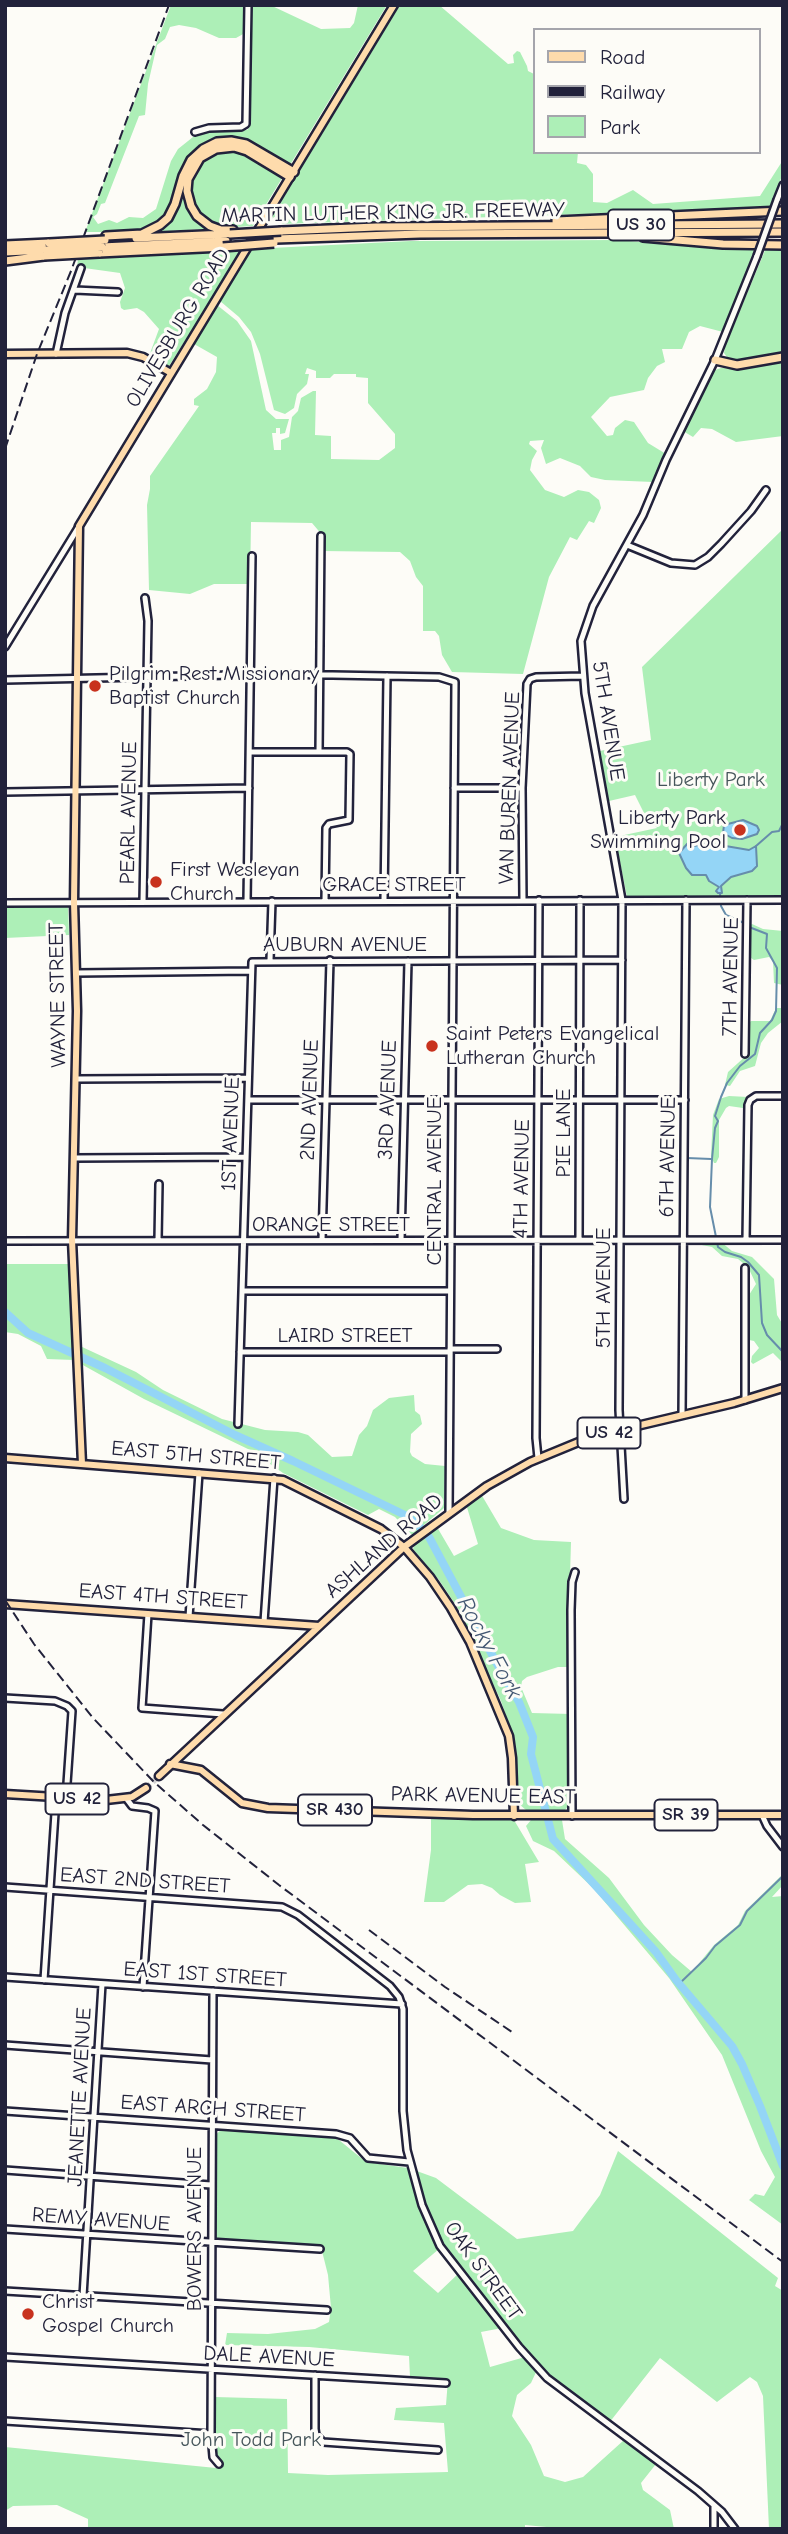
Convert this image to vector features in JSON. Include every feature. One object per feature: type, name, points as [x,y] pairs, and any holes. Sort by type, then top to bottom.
[{"type":"highway","points":[[103,244],[142,233],[168,218],[191,160],[203,149],[217,142],[246,144],[292,174]]},
{"type":"highway","points":[[228,238],[221,230],[201,220],[191,206],[187,185],[192,169],[200,158],[216,149],[234,147],[292,174]]},
{"type":"highway","points":[[500,226],[783,211]]},
{"type":"highway","name":"MARTIN LUTHER KING JR. FREEWAY","points":[[5,252],[47,247],[228,238],[275,241],[313,233],[500,226],[783,223]]},
{"type":"highway","name":"MARTIN LUTHER KING JR. FREEWAY","points":[[228,238],[282,229],[313,233],[783,232]]},
{"type":"highway","points":[[541,233],[558,236],[632,236],[716,244],[783,245]]},
{"type":"highway","points":[[5,261],[47,247],[228,238]]},
{"type":"highway","name":"MARTIN LUTHER KING JR. FREEWAY","points":[[5,245],[32,243],[47,247]]},
{"type":"highway","points":[[715,360],[737,365],[783,357]]},
{"type":"main road","name":"OLIVESBURG ROAD","points":[[79,526],[394,5]]},
{"type":"main road","points":[[5,354],[133,354],[171,373]]},
{"type":"main road","name":"WAYNE STREET","points":[[79,526],[74,902],[76,1079],[72,1240],[82,1464]]},
{"type":"main road","name":"ASHLAND ROAD","points":[[170,1765],[404,1547],[487,1486],[538,1458],[581,1441],[783,1388]]},
{"type":"main road","name":"EAST 5TH STREET","points":[[5,1458],[274,1479],[290,1482],[363,1518],[404,1547],[436,1584],[456,1616],[503,1717],[511,1749],[514,1816]]},
{"type":"main road","name":"EAST 4TH STREET","points":[[5,1604],[319,1626]]},
{"type":"main road","name":"PARK AVENUE EAST","points":[[170,1765],[201,1770],[234,1798],[257,1807],[514,1816],[783,1815]]},
{"type":"main road","name":"US 42","points":[[159,1776],[170,1765]]},
{"type":"main road","name":"US 42","points":[[5,1794],[56,1798],[126,1798],[146,1788]]},
{"type":"street","points":[[195,132],[209,128],[241,127],[246,124],[248,5]]},
{"type":"street","name":"5TH AVENUE","points":[[624,1499],[620,1430],[622,900],[583,676],[581,648],[584,629],[596,601],[627,545],[715,360],[783,185]]},
{"type":"street","points":[[56,354],[65,313],[82,268]]},
{"type":"street","points":[[75,290],[118,292]]},
{"type":"street","points":[[627,545],[676,565],[699,564],[743,520],[766,490]]},
{"type":"street","points":[[5,647],[79,526]]},
{"type":"street","points":[[319,752],[321,536]]},
{"type":"street","points":[[247,901],[252,556]]},
{"type":"street","name":"PEARL AVENUE","points":[[143,902],[148,621],[145,598]]},
{"type":"street","points":[[5,680],[387,676],[384,900]]},
{"type":"street","name":"CENTRAL AVENUE","points":[[387,676],[444,677],[455,682],[449,1513]]},
{"type":"street","name":"VAN BUREN AVENUE","points":[[523,900],[522,788],[527,688],[532,678],[583,676]]},
{"type":"street","points":[[250,752],[351,754],[350,818],[348,821],[329,824],[326,828],[325,901]]},
{"type":"street","points":[[5,792],[249,788]]},
{"type":"street","points":[[454,788],[522,788]]},
{"type":"street","name":"4TH AVENUE","points":[[538,1458],[540,900]]},
{"type":"street","name":"PIE LANE","points":[[579,1240],[580,900]]},
{"type":"street","name":"6TH AVENUE","points":[[682,1415],[686,900]]},
{"type":"street","name":"7TH AVENUE","points":[[745,1054],[747,900]]},
{"type":"street","name":"GRACE STREET","points":[[5,903],[783,900]]},
{"type":"street","points":[[270,960],[272,901]]},
{"type":"street","name":"AUBURN AVENUE","points":[[76,973],[250,971],[254,961],[270,960],[622,960]]},
{"type":"street","name":"2ND AVENUE","points":[[322,1240],[330,960]]},
{"type":"street","name":"3RD AVENUE","points":[[401,1240],[408,961]]},
{"type":"street","name":"1ST AVENUE","points":[[238,1424],[250,971]]},
{"type":"street","points":[[76,1079],[248,1078]]},
{"type":"street","points":[[746,1240],[747,1112],[750,1100],[756,1096],[783,1096]]},
{"type":"street","points":[[248,1100],[685,1100]]},
{"type":"street","points":[[74,1157],[246,1157]]},
{"type":"street","points":[[158,1240],[159,1184]]},
{"type":"street","name":"ORANGE STREET","points":[[5,1241],[783,1240]]},
{"type":"street","points":[[745,1268],[745,1400]]},
{"type":"street","points":[[242,1292],[450,1291]]},
{"type":"street","name":"LAIRD STREET","points":[[240,1352],[498,1349]]},
{"type":"street","points":[[189,1617],[199,1473]]},
{"type":"street","points":[[264,1622],[274,1479]]},
{"type":"street","points":[[572,1815],[571,1610],[572,1582],[576,1572]]},
{"type":"street","points":[[148,1614],[142,1708],[223,1714]]},
{"type":"street","points":[[5,1698],[55,1701],[67,1706],[72,1713],[66,1798]]},
{"type":"street","points":[[44,1980],[56,1798]]},
{"type":"street","points":[[126,1798],[132,1806],[155,1811],[143,1987]]},
{"type":"street","points":[[762,1815],[783,1847]]},
{"type":"street","name":"EAST 2ND STREET","points":[[5,1887],[282,1907],[302,1917],[387,1983],[398,1994],[402,2004]]},
{"type":"street","name":"EAST 1ST STREET","points":[[5,1977],[402,2004]]},
{"type":"street","name":"JEANETTE AVENUE","points":[[83,2295],[102,1984]]},
{"type":"street","name":"BOWERS AVENUE","points":[[213,1991],[211,2434],[213,2457],[219,2464]]},
{"type":"street","name":"OAK STREET","points":[[402,2004],[404,2123],[410,2162],[426,2218],[440,2246],[547,2378],[714,2505],[735,2529]]},
{"type":"street","points":[[5,2045],[212,2060]]},
{"type":"street","name":"EAST ARCH STREET","points":[[5,2111],[336,2133],[350,2138],[368,2158],[410,2162]]},
{"type":"street","points":[[5,2170],[211,2185]]},
{"type":"street","name":"REMY AVENUE","points":[[5,2229],[320,2249]]},
{"type":"street","points":[[5,2291],[327,2310]]},
{"type":"street","name":"DALE AVENUE","points":[[5,2357],[446,2383]]},
{"type":"street","points":[[315,2375],[315,2429],[316,2435],[323,2442],[438,2450]]},
{"type":"street","points":[[5,2421],[211,2434]]},
{"type":"street","points":[[714,2505],[714,2529]]},
{"type":"green space","points":[[171,5],[246,5],[245,33],[236,38],[219,38],[196,28],[179,25],[170,27],[165,39],[157,45],[148,84],[145,115],[139,116],[105,203],[101,204],[93,217],[98,224],[109,220],[117,223],[129,217],[143,218],[156,209],[171,161],[178,149],[193,137],[208,131],[249,128],[250,5],[270,5],[321,29],[350,28],[354,23],[358,5],[387,5],[253,226],[154,232],[85,232]]},
{"type":"green space","points":[[400,5],[439,5],[508,64],[514,63],[513,55],[517,51],[520,52],[528,71],[532,73],[532,154],[578,154],[577,163],[586,165],[593,174],[593,202],[607,203],[633,190],[653,204],[760,196],[783,160],[783,173],[770,208],[279,224],[280,222],[271,218]]},
{"type":"green space","points":[[616,240],[755,248],[723,332],[700,326],[689,332],[682,349],[662,349],[665,362],[657,366],[648,378],[644,390],[610,397],[591,417],[607,436],[613,435],[615,428],[625,420],[634,422],[648,443],[666,454],[653,482],[591,477],[580,466],[560,458],[546,464],[541,448],[544,440],[530,441],[529,444],[537,451],[530,470],[545,490],[564,497],[578,490],[589,492],[599,500],[601,508],[594,523],[589,521],[577,540],[570,537],[549,577],[523,674],[452,672],[442,655],[439,636],[435,631],[423,631],[423,586],[410,561],[400,552],[322,551],[323,536],[312,523],[251,522],[250,584],[214,584],[190,594],[149,590],[147,505],[150,476],[199,406],[194,405],[194,399],[207,389],[216,372],[217,357],[194,344],[217,305],[237,321],[251,341],[266,410],[276,419],[289,419],[285,433],[280,434],[280,428],[276,428],[276,433],[272,433],[274,450],[281,450],[281,440],[289,437],[292,417],[298,411],[301,398],[313,391],[316,391],[315,435],[331,436],[331,459],[379,460],[395,448],[395,434],[368,403],[368,378],[356,377],[356,374],[334,374],[330,378],[316,378],[316,371],[307,368],[307,384],[297,394],[294,408],[285,414],[274,410],[260,354],[251,332],[239,317],[220,301],[251,249],[411,241]]},
{"type":"green space","points":[[766,248],[783,248],[783,353],[749,360],[729,360],[724,353],[725,347]]},
{"type":"green space","points":[[243,249],[169,366],[149,356],[159,329],[137,308],[121,308],[120,302],[125,288],[120,273],[77,267],[78,259]]},
{"type":"green space","points":[[783,360],[783,436],[736,442],[712,429],[701,428],[693,437],[683,431],[715,370],[746,368]]},
{"type":"green space","name":"Liberty Park","points":[[783,529],[783,897],[627,897],[615,837],[657,828],[644,813],[635,795],[609,801],[600,751],[651,740],[642,667]]},
{"type":"green space","points":[[68,905],[69,935],[5,938],[5,906]]},
{"type":"green space","points":[[752,924],[763,929],[783,931],[783,985],[774,983],[773,961],[769,957],[754,960],[751,958]]},
{"type":"green space","points":[[776,1008],[783,1008],[783,1021],[768,1033],[761,1043],[755,1066],[740,1071],[730,1086],[725,1085],[728,1072],[747,1055],[749,1023],[770,1021]]},
{"type":"green space","points":[[729,1096],[748,1097],[743,1108],[729,1106],[719,1120],[719,1157],[714,1163],[711,1156],[713,1115],[719,1099]]},
{"type":"green space","points":[[686,1242],[721,1242],[732,1251],[752,1257],[774,1279],[777,1315],[783,1325],[783,1363],[773,1353],[753,1364],[751,1362],[752,1356],[759,1348],[754,1341],[749,1340],[749,1295],[756,1284],[748,1267],[738,1259],[722,1256],[712,1247]]},
{"type":"green space","points":[[5,1264],[69,1264],[74,1360],[47,1359],[41,1346],[18,1334],[5,1332]]},
{"type":"green space","points":[[80,1346],[136,1372],[163,1390],[222,1419],[265,1430],[308,1435],[332,1457],[352,1456],[359,1435],[367,1426],[373,1410],[389,1398],[414,1395],[415,1411],[420,1415],[422,1424],[411,1434],[410,1452],[425,1464],[445,1466],[444,1508],[412,1535],[395,1517],[379,1509],[368,1515],[283,1473],[250,1450],[144,1399],[81,1364]]},
{"type":"green space","points":[[481,1494],[501,1528],[534,1540],[571,1542],[570,1667],[558,1667],[527,1677],[522,1681],[521,1687],[532,1713],[571,1714],[570,1803],[565,1810],[526,1810],[519,1804],[515,1742],[501,1701],[459,1610],[413,1549],[437,1527],[454,1556],[478,1544],[466,1504]]},
{"type":"green space","points":[[431,1818],[514,1820],[539,1862],[525,1864],[531,1902],[515,1903],[482,1884],[468,1885],[444,1902],[424,1902],[431,1850]]},
{"type":"green space","points":[[531,1820],[562,1820],[565,1839],[609,1878],[644,1925],[692,1972],[714,1945],[738,1925],[745,1911],[783,1874],[783,1885],[772,1897],[783,1896],[783,2225],[749,2200],[755,2194],[764,2196],[775,2177],[761,2151],[722,2055],[669,1978],[593,1888],[554,1851],[533,1841],[526,1826]]},
{"type":"green space","name":"John Todd Park","points":[[221,2130],[326,2135],[339,2140],[366,2162],[408,2168],[428,2230],[439,2249],[413,2271],[438,2293],[459,2273],[502,2328],[481,2332],[490,2367],[525,2357],[537,2370],[531,2383],[517,2395],[512,2416],[531,2445],[544,2476],[565,2482],[583,2477],[624,2440],[656,2464],[641,2483],[643,2490],[670,2510],[674,2529],[568,2529],[525,2525],[525,2529],[88,2529],[88,2519],[57,2505],[13,2506],[5,2511],[5,2447],[216,2468],[215,2397],[287,2399],[288,2473],[328,2475],[448,2472],[444,2423],[394,2420],[396,2408],[446,2405],[448,2379],[410,2377],[409,2356],[309,2347],[225,2345],[227,2333],[268,2334],[315,2329],[329,2322],[331,2308],[328,2275],[321,2247],[212,2238],[213,2137]]},
{"type":"green space","points":[[618,2151],[778,2278],[775,2286],[783,2291],[783,2529],[769,2529],[763,2396],[757,2382],[750,2377],[717,2402],[660,2358],[609,2423],[562,2388],[539,2366],[441,2245],[431,2225],[414,2170],[436,2178],[517,2239],[573,2231],[600,2195]]},
{"type":"water","name":"Liberty Park Swimming Pool","points":[[743,820],[757,826],[757,834],[742,839],[723,833],[724,825]]},
{"type":"water","points":[[688,843],[694,846],[708,843],[749,850],[756,846],[757,866],[752,871],[731,877],[721,886],[722,893],[718,893],[716,891],[719,887],[709,881],[706,875],[692,875],[686,868],[679,853]]},
{"type":"waterway","points":[[756,846],[772,832],[779,831],[783,823]]},
{"type":"waterway","points":[[720,893],[721,906],[726,915],[744,923]]},
{"type":"waterway","points":[[749,927],[767,934],[766,948],[777,968],[776,1011],[760,1033],[755,1054],[740,1066],[727,1083],[721,1097],[715,1116],[718,1121],[712,1159],[710,1207],[718,1247],[741,1257],[759,1275],[762,1323],[767,1335],[783,1352]]},
{"type":"waterway","points":[[687,1158],[711,1159]]},
{"type":"waterway","name":"Rocky Fork","points":[[5,1312],[28,1333],[405,1515],[429,1537],[519,1702],[533,1737],[531,1754],[553,1839],[656,1952],[732,2046],[760,2106],[783,2166]]},
{"type":"waterway","points":[[679,1984],[715,1946],[740,1925],[747,1911],[783,1876]]},
{"type":"tunnel","points":[[146,1788],[159,1776]]},
{"type":"railway","points":[[5,449],[37,354],[71,271],[169,5]]},
{"type":"railway","points":[[5,1600],[34,1644],[93,1718],[154,1782],[203,1825],[279,1885],[783,2262]]},
{"type":"railway","points":[[369,1930],[445,1987],[512,2032]]},
{"type":"place","name":"Pilgrim Rest Missionary Baptist Church","points":[[95,686]]},
{"type":"place","name":"Liberty Park Swimming Pool","points":[[740,830]]},
{"type":"place","name":"First Wesleyan Church","points":[[156,882]]},
{"type":"place","name":"Saint Peters Evangelical Lutheran Church","points":[[432,1046]]},
{"type":"place","name":"Christ Gospel Church","points":[[28,2314]]}]
